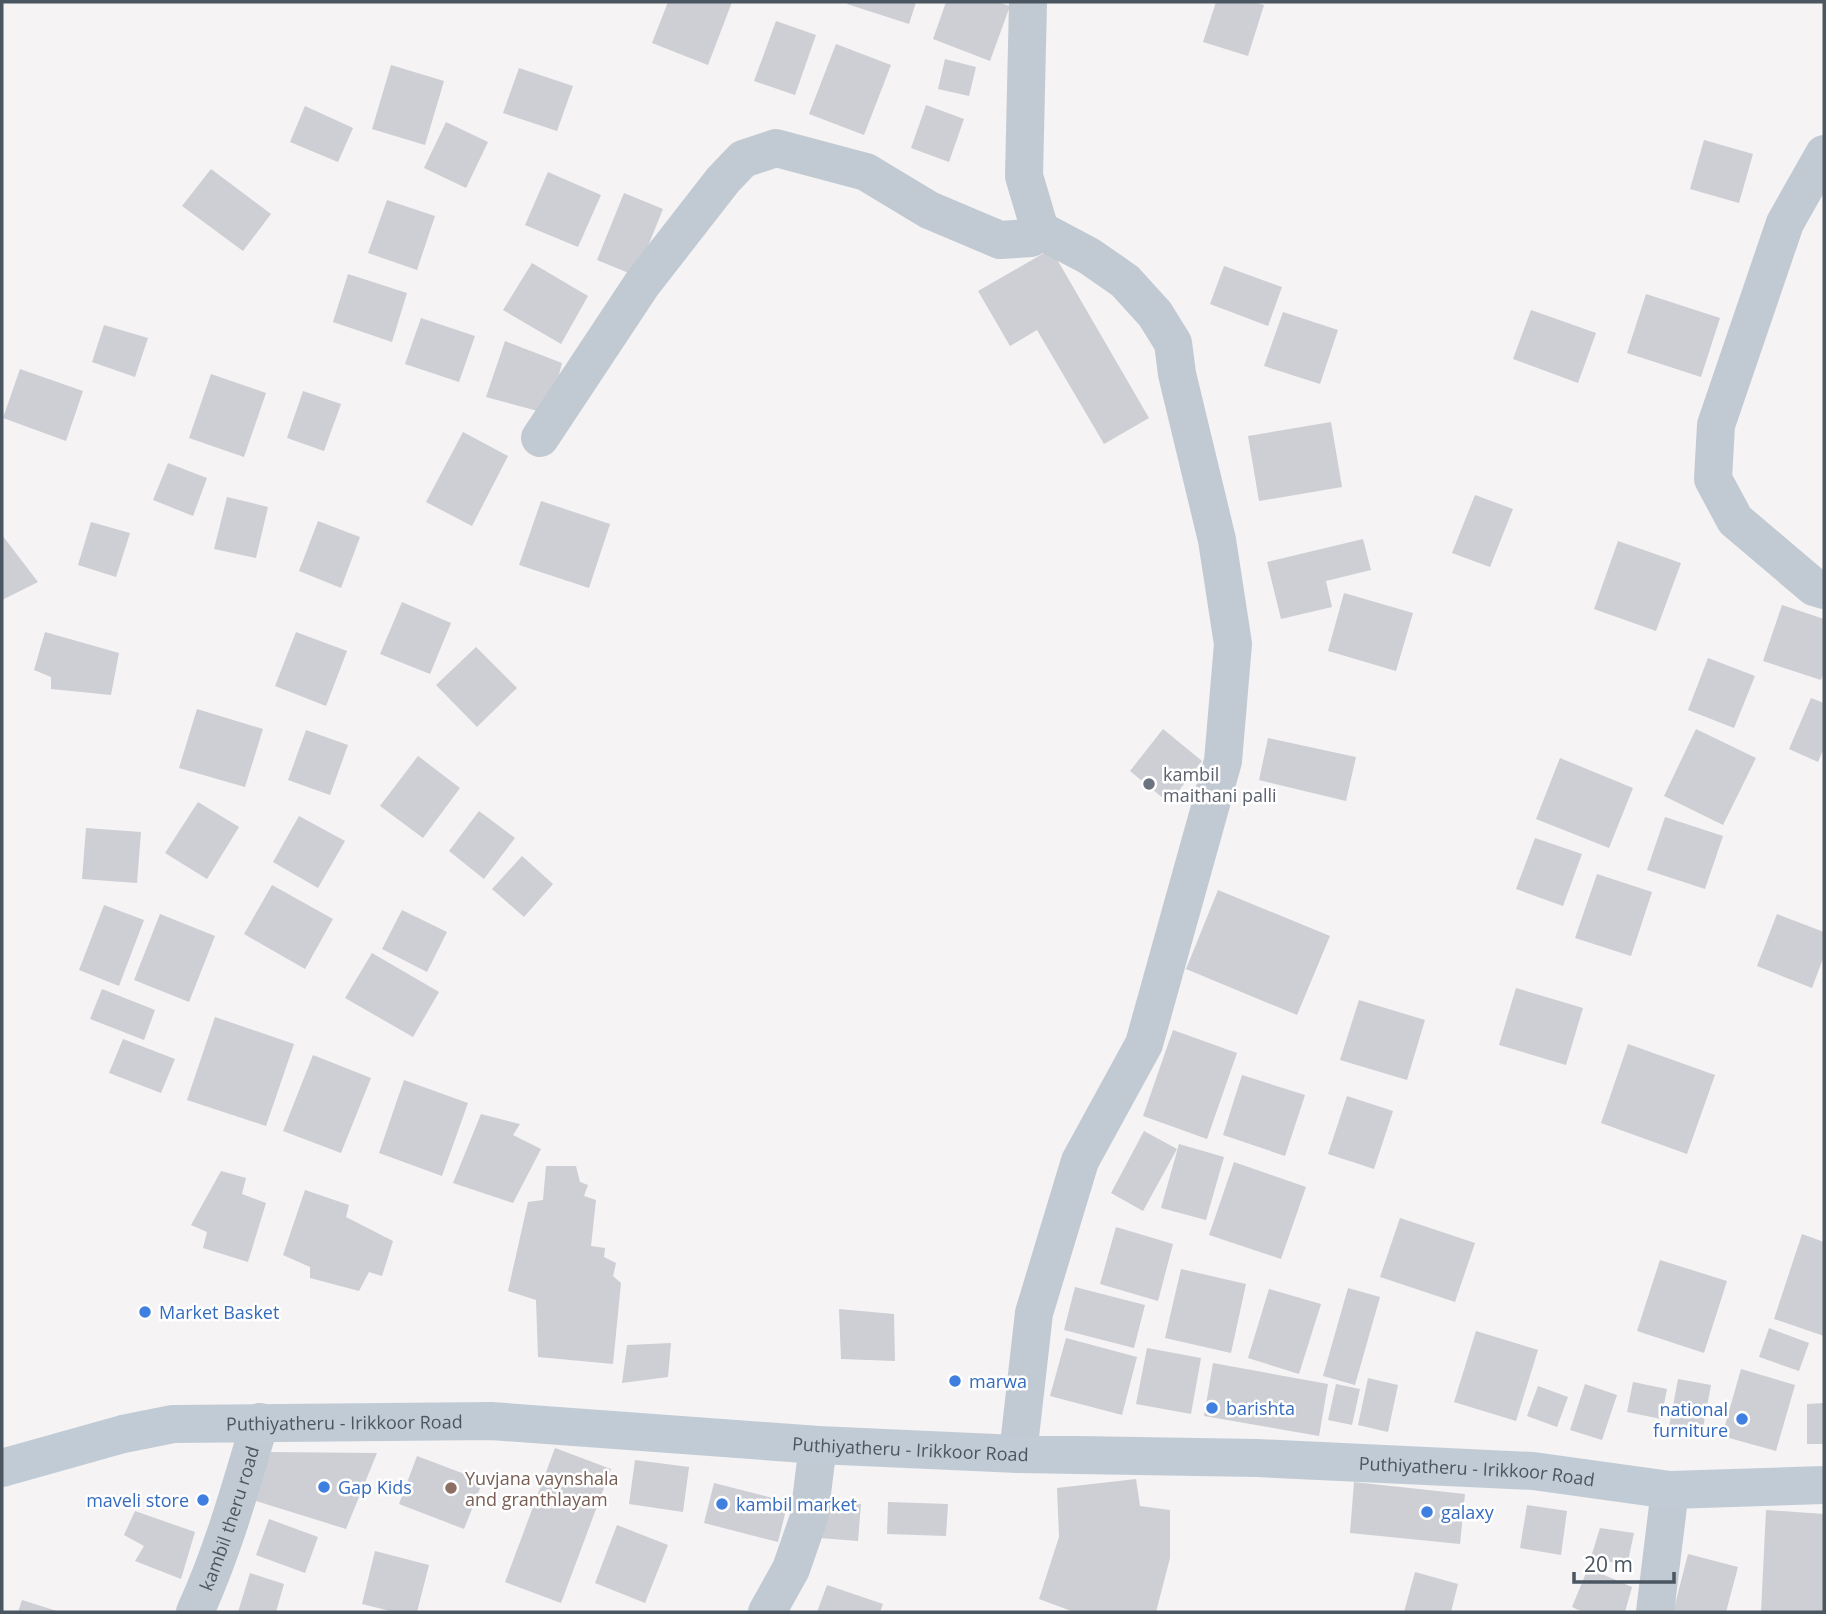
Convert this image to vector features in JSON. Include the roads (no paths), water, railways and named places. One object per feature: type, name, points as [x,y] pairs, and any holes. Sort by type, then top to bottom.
[{"type":"main road","name":"Puthiyatheru - Irikkoor Road","points":[[2,1468],[123,1434],[173,1424],[491,1421],[818,1446],[1018,1454],[1257,1458],[1533,1471],[1670,1490],[1824,1485]]},
{"type":"street","points":[[1018,1454],[1034,1313],[1080,1161],[1144,1044],[1223,761],[1233,644],[1217,540],[1177,374],[1173,343],[1154,314],[1125,281],[1089,256],[1040,230],[1024,176],[1028,2]]},
{"type":"street","points":[[540,438],[642,284],[723,180],[743,159],[776,148],[866,172],[929,210],[1000,240],[1031,238],[1040,230]]},
{"type":"street","points":[[1824,154],[1785,223],[1716,425],[1713,479],[1735,520],[1814,587],[1824,590]]},
{"type":"street","name":"kambil theru road","points":[[195,1612],[215,1566],[260,1422]]},
{"type":"street","points":[[767,1612],[792,1569],[809,1517],[818,1446]]},
{"type":"street","points":[[1655,1612],[1670,1490]]},
{"type":"place","name":"kambil maithani palli","points":[[1149,784]]},
{"type":"place","name":"Market Basket","points":[[145,1312]]},
{"type":"place","name":"marwa","points":[[955,1381]]},
{"type":"place","name":"barishta","points":[[1212,1408]]},
{"type":"place","name":"national furniture","points":[[1742,1419]]},
{"type":"place","name":"Gap Kids","points":[[324,1487]]},
{"type":"place","name":"Yuvjana vaynshala and granthlayam","points":[[451,1488]]},
{"type":"place","name":"maveli store","points":[[203,1500]]},
{"type":"place","name":"kambil market","points":[[722,1504]]},
{"type":"place","name":"galaxy","points":[[1427,1512]]}]
